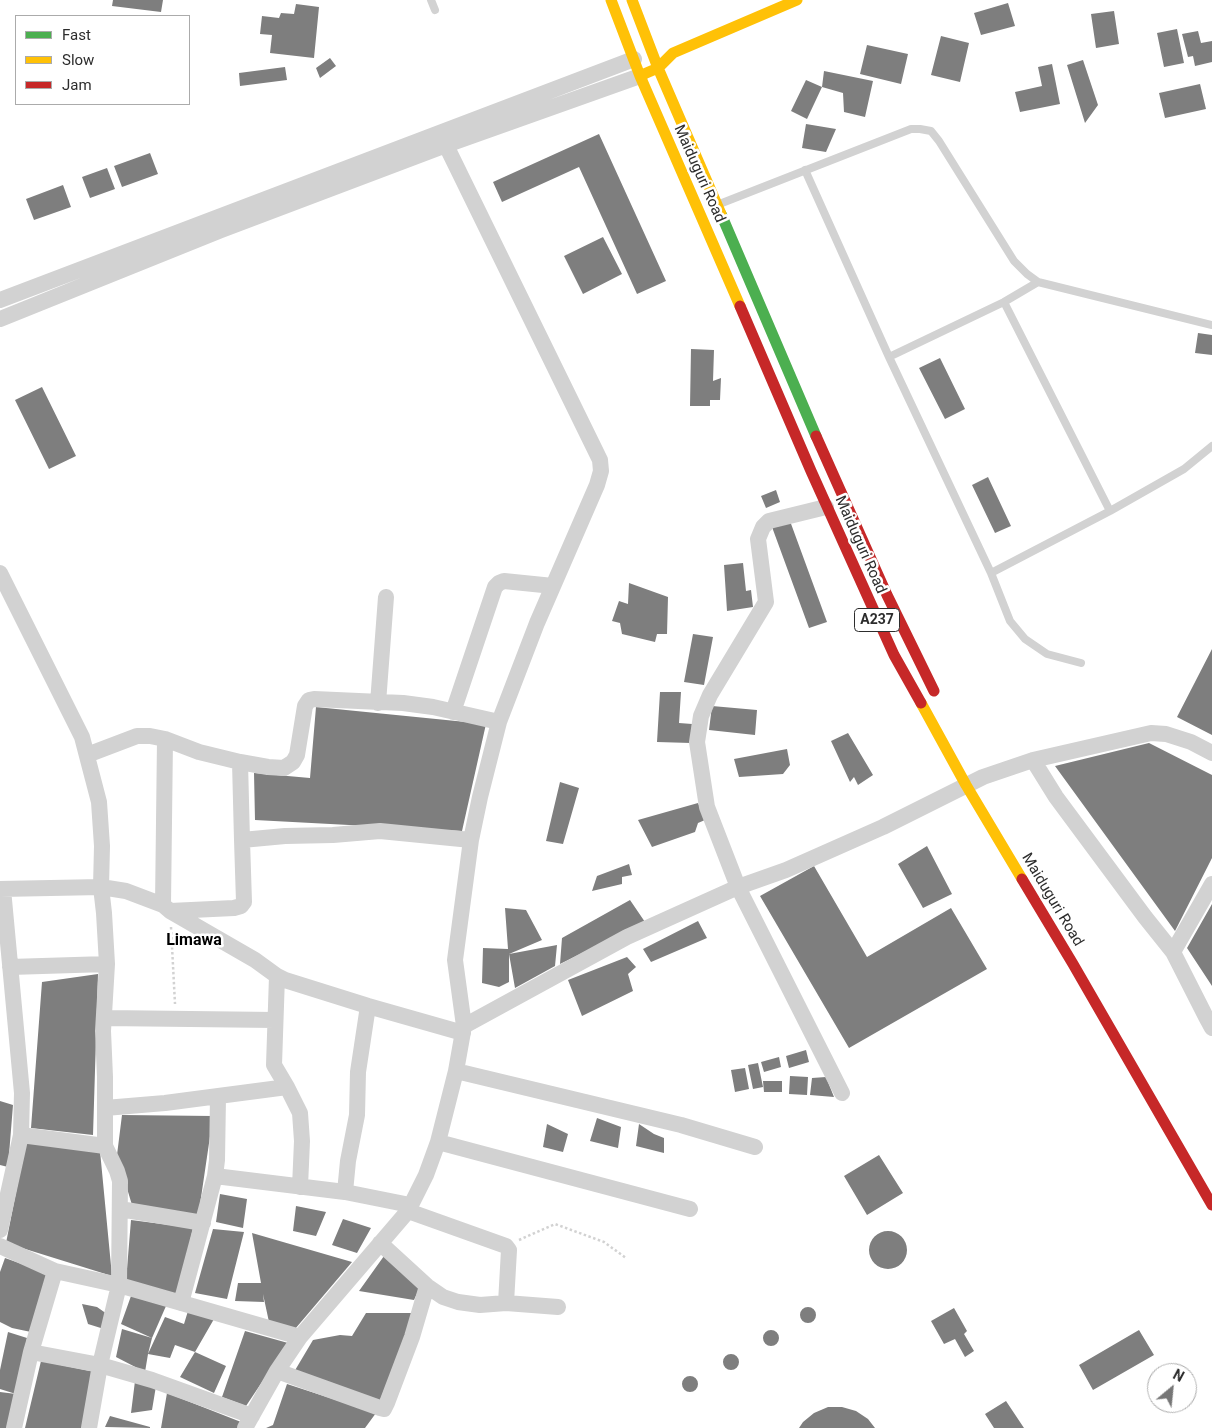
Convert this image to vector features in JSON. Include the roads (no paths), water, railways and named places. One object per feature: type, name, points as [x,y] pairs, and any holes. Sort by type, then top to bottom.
[{"type":"main road","name":"Maiduguri Road","points":[[611,0],[640,76],[826,507],[894,655],[966,785],[1073,964],[1212,1205]]},
{"type":"main road","name":"Maiduguri Road","points":[[632,0],[658,68],[839,488],[887,595],[941,704]]},
{"type":"main road","points":[[640,76],[658,68],[673,53],[797,0]]},
{"type":"main road","points":[[634,59],[652,52],[673,53]]},
{"type":"street","points":[[0,319],[443,139],[634,59]]},
{"type":"street","points":[[0,300],[443,139],[640,76]]},
{"type":"street","points":[[30,1352],[100,1365],[152,1380],[248,1422],[277,1371],[300,1337],[409,1208],[426,1175],[438,1142],[456,1071],[463,1030],[455,960],[471,840],[480,797],[499,722],[535,628],[597,485],[601,471],[600,460],[443,139]]},
{"type":"street","points":[[826,507],[769,521],[765,524],[758,539],[766,602],[710,695],[701,716],[697,742],[707,807],[738,888],[842,1093]]},
{"type":"street","points":[[0,573],[82,737],[98,802],[102,846],[101,887],[106,964],[104,1031],[105,1146],[118,1171],[120,1181],[120,1286],[100,1365],[89,1428]]},
{"type":"street","points":[[453,712],[495,587],[504,581],[553,586]]},
{"type":"street","points":[[378,702],[386,597]]},
{"type":"street","points":[[87,755],[137,736],[150,736],[165,739],[199,752],[240,762],[284,768],[293,762],[298,755],[305,706],[309,700],[403,703],[433,707],[499,722]]},
{"type":"street","points":[[0,1230],[21,1135],[22,1093],[6,1001],[10,967],[1,889],[101,887],[126,891],[167,908],[255,960],[277,976],[290,982],[368,1006],[463,1030],[627,937],[883,827],[983,778],[1033,760],[1151,733],[1166,734],[1191,742],[1212,752]]},
{"type":"street","points":[[165,739],[167,908]]},
{"type":"street","points":[[1033,760],[1056,797],[1173,952],[1212,1028]]},
{"type":"street","points":[[167,908],[234,908],[241,906],[244,902],[240,762]]},
{"type":"street","points":[[242,840],[380,831],[471,840]]},
{"type":"street","points":[[1173,952],[1212,884]]},
{"type":"street","points":[[10,967],[106,964]]},
{"type":"street","points":[[277,976],[274,1065],[288,1087],[300,1112],[302,1141],[300,1187]]},
{"type":"street","points":[[344,1192],[357,1115],[358,1072],[368,1006]]},
{"type":"street","points":[[105,1018],[275,1020]]},
{"type":"street","points":[[456,1071],[681,1125],[755,1147]]},
{"type":"street","points":[[105,1108],[218,1097],[288,1087]]},
{"type":"street","points":[[181,1303],[215,1176],[218,1097]]},
{"type":"street","points":[[21,1135],[105,1146]]},
{"type":"street","points":[[438,1142],[690,1209]]},
{"type":"street","points":[[215,1176],[344,1192],[409,1208],[506,1246],[509,1250],[506,1303]]},
{"type":"street","points":[[120,1209],[202,1222]]},
{"type":"street","points":[[380,1243],[427,1286],[443,1297],[458,1302],[480,1305],[506,1303],[558,1307]]},
{"type":"street","points":[[0,1246],[55,1271],[120,1286],[300,1337]]},
{"type":"street","points":[[14,1428],[30,1352],[55,1271]]},
{"type":"street","points":[[277,1371],[384,1408],[412,1337],[427,1286]]},
{"type":"lane","points":[[431,0],[435,10]]},
{"type":"lane","points":[[718,204],[911,129],[920,128],[931,131],[939,141],[1014,261],[1038,282],[1212,325]]},
{"type":"lane","points":[[805,170],[889,357],[991,572],[1010,621],[1025,639],[1047,654],[1081,664]]},
{"type":"lane","points":[[889,357],[1004,302],[1038,282]]},
{"type":"lane","points":[[1004,302],[1110,511]]},
{"type":"lane","points":[[991,572],[1110,511],[1184,469],[1212,446]]},
{"type":"district","name":"Limawa","points":[[194,941]]}]
